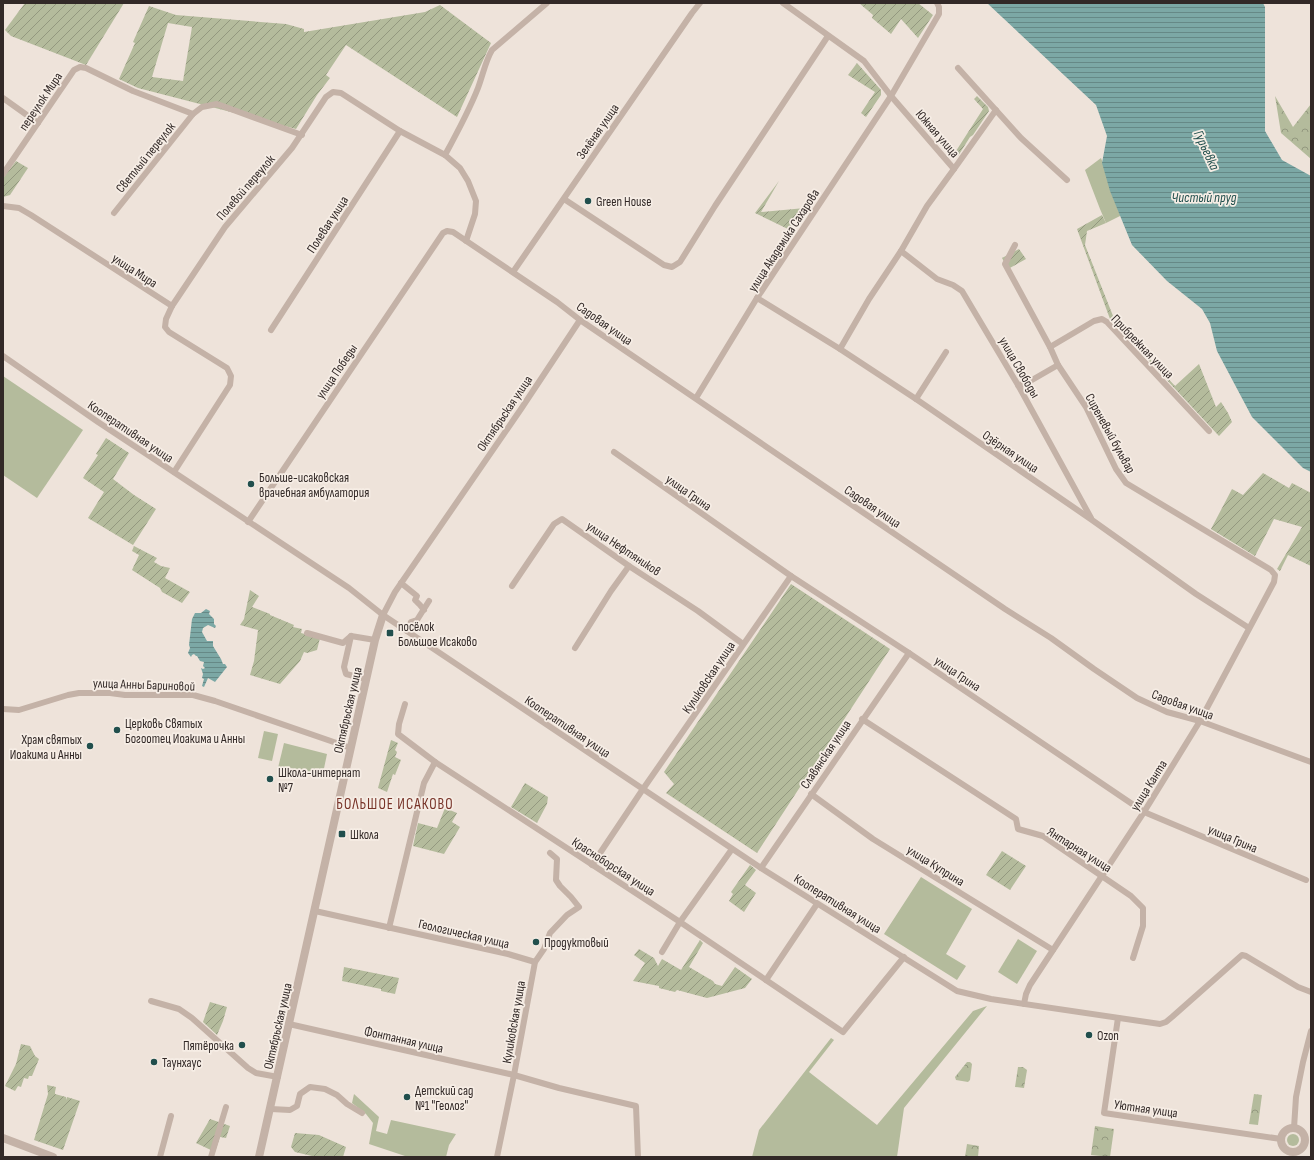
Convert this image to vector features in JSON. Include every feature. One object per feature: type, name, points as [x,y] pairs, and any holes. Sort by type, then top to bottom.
[{"type":"street","points":[[445,155],[468,112],[478,88],[487,59],[492,50],[547,3]]},
{"type":"street","name":"Зелёная улица","points":[[512,272],[700,3]]},
{"type":"street","name":"Южная улица","points":[[783,3],[864,62],[891,96],[954,169],[927,206],[901,251],[869,299],[840,349]]},
{"type":"street","name":"улица Академика Сахарова","points":[[696,398],[757,298],[891,96],[939,14],[939,7],[937,3]]},
{"type":"street","points":[[564,199],[664,264],[672,267],[680,262],[715,206],[828,36]]},
{"type":"street","name":"переулок Мира","points":[[3,174],[74,70],[80,67],[86,68],[133,91],[192,114]]},
{"type":"street","points":[[958,68],[1021,138],[1066,180]]},
{"type":"street","name":"Полевой переулок","points":[[172,306],[225,227],[302,135],[326,97],[333,92],[341,93],[400,131]]},
{"type":"street","points":[[3,98],[38,123]]},
{"type":"street","points":[[192,114],[202,107],[217,104],[302,135]]},
{"type":"street","points":[[954,169],[996,110]]},
{"type":"street","name":"Светлый переулок","points":[[114,213],[192,114]]},
{"type":"street","points":[[400,131],[445,155],[460,168],[468,181],[476,201],[475,214],[466,241]]},
{"type":"street","name":"Полевая улица","points":[[272,330],[400,131]]},
{"type":"street","name":"улица Мира","points":[[3,206],[18,208],[31,215],[172,306]]},
{"type":"street","name":"Садовая улица","points":[[443,233],[447,231],[453,232],[580,320],[1005,609],[1051,638],[1137,698],[1167,712],[1200,721],[1311,762]]},
{"type":"street","name":"улица Победы","points":[[248,522],[443,233]]},
{"type":"street","name":"Сиреневый бульвар","points":[[1015,245],[1005,264],[1050,347],[1058,365],[1086,407],[1116,469],[1126,483],[1271,570]]},
{"type":"street","name":"улица Свободы","points":[[901,251],[937,279],[953,285],[962,291],[1018,385],[1092,520]]},
{"type":"street","name":"Озёрная улица","points":[[757,298],[840,349],[916,399],[1092,520],[1196,594],[1249,628]]},
{"type":"street","points":[[172,306],[166,319],[165,326],[169,332],[227,368],[231,376],[230,385],[174,472]]},
{"type":"street","name":"Прибрежная улица","points":[[1050,347],[1102,319],[1107,322],[1209,431]]},
{"type":"street","name":"Октябрьская улица","points":[[259,1157],[271,1109],[366,679],[382,615],[402,583],[580,320]]},
{"type":"street","points":[[916,399],[946,352]]},
{"type":"street","name":"Кооперативная улица","points":[[3,356],[248,522],[349,588],[382,615],[642,790],[817,904],[957,991],[991,999],[1160,1024],[1166,1022],[1242,955],[1298,987],[1311,992]]},
{"type":"street","points":[[1018,385],[1024,384],[1058,365]]},
{"type":"street","name":"улица Грина","points":[[614,452],[791,576],[909,653],[1144,812],[1306,880]]},
{"type":"street","name":"улица Нефтяников","points":[[512,586],[554,524],[562,519],[629,566],[698,611],[743,644]]},
{"type":"street","points":[[575,648],[611,591],[629,566]]},
{"type":"street","name":"улица Канта","points":[[1024,1004],[1030,984],[1144,812],[1200,721],[1274,582],[1275,575],[1271,570]]},
{"type":"street","name":"Куликовская улица","points":[[592,865],[642,790],[791,576]]},
{"type":"street","points":[[402,583],[417,596],[414,600],[424,610]]},
{"type":"street","points":[[406,631],[411,622],[417,620],[429,601]]},
{"type":"street","points":[[307,633],[343,642],[351,636],[375,640]]},
{"type":"street","points":[[351,636],[344,667],[346,674],[366,679]]},
{"type":"street","name":"Славянская улица","points":[[761,868],[862,719],[909,653]]},
{"type":"street","name":"улица Анны Бариновой","points":[[3,709],[19,710],[79,693],[193,695],[215,701],[351,748]]},
{"type":"street","name":"Красноборская улица","points":[[406,704],[399,724],[398,734],[435,762],[680,922],[843,1032],[904,958]]},
{"type":"street","name":"Янтарная улица","points":[[862,719],[1016,819],[1018,829],[1043,836],[1132,896],[1143,908],[1143,926],[1133,958]]},
{"type":"street","points":[[389,928],[424,783],[435,762]]},
{"type":"street","name":"улица Куприна","points":[[811,794],[873,839],[1053,950]]},
{"type":"street","points":[[662,952],[680,922],[732,848]]},
{"type":"street","name":"Куликовская улица","points":[[497,1157],[535,962],[544,949],[550,933],[567,915],[579,907],[556,880],[557,859],[550,853]]},
{"type":"street","points":[[766,980],[817,904]]},
{"type":"street","name":"Геологическая улица","points":[[315,911],[508,954],[535,962]]},
{"type":"street","points":[[150,1001],[179,1009],[192,1018],[248,1068],[256,1073],[278,1077]]},
{"type":"street","name":"Уютная улица","points":[[1118,1018],[1104,1113],[1281,1139]]},
{"type":"street","name":"Фонтанная улица","points":[[290,1024],[514,1075],[559,1088],[636,1106],[638,1157]]},
{"type":"street","points":[[1294,1128],[1296,1097],[1311,1031]]},
{"type":"street","points":[[271,1109],[290,1110],[297,1106],[300,1094],[310,1088],[325,1089],[337,1095],[347,1104],[362,1112]]},
{"type":"street","points":[[211,1157],[226,1107]]},
{"type":"street","points":[[160,1157],[172,1116]]},
{"type":"street","points":[[1294,1128],[1303,1132],[1306,1141],[1302,1150],[1290,1155],[1283,1147],[1281,1139],[1285,1131],[1294,1128]]},
{"type":"street","points":[[3,1138],[53,1157]]},
{"type":"green space","points":[[25,3],[124,3],[86,65],[11,36],[5,30]]},
{"type":"green space","points":[[859,3],[918,3],[933,15],[918,38],[901,19],[891,34],[872,18],[873,15]]},
{"type":"green space","points":[[440,5],[491,43],[457,117],[346,45],[326,75],[330,78],[317,95],[296,129],[138,88],[119,79],[149,6],[176,15],[286,24],[304,29],[304,32],[425,12]],"holes":[[[168,23],[192,27],[183,81],[152,77]]]},
{"type":"green space","points":[[857,63],[881,90],[881,95],[866,117],[861,113],[875,92],[848,75]]},
{"type":"green space","points":[[977,96],[988,107],[989,111],[958,156],[955,156],[947,147],[949,144],[956,151],[983,109],[974,99]]},
{"type":"green space","points":[[1275,96],[1293,127],[1311,104],[1311,159],[1281,133]]},
{"type":"green space","points":[[1101,158],[1113,191],[1124,214],[1106,223],[1085,170]]},
{"type":"green space","points":[[16,161],[28,168],[10,195],[3,197],[3,178]]},
{"type":"green space","points":[[779,181],[761,212],[805,208],[790,230],[755,213]]},
{"type":"green space","points":[[1102,215],[1106,223],[1087,231],[1085,245],[1115,321],[1175,386],[1199,364],[1216,407],[1221,402],[1232,422],[1219,436],[1110,319],[1077,229]]},
{"type":"green space","points":[[1019,249],[1026,259],[1008,269],[1002,258]]},
{"type":"green space","points":[[3,376],[83,430],[37,498],[3,475]]},
{"type":"green space","points":[[106,438],[129,453],[113,479],[156,509],[133,545],[88,518],[104,492],[83,478],[98,455],[96,454]]},
{"type":"green space","points":[[1263,473],[1289,488],[1292,483],[1311,493],[1311,566],[1288,555],[1280,571],[1277,569],[1302,527],[1274,519],[1255,556],[1211,529],[1232,489],[1243,495]]},
{"type":"green space","points":[[134,546],[157,558],[154,562],[161,566],[170,568],[165,578],[190,592],[182,603],[162,592],[160,588],[132,570],[139,555],[132,551]]},
{"type":"green space","points":[[791,584],[890,649],[757,853],[666,793],[674,784],[664,772]]},
{"type":"green space","points":[[250,590],[259,596],[252,607],[294,625],[293,627],[302,629],[301,633],[320,638],[317,650],[307,653],[304,652],[300,661],[280,684],[250,675],[254,661],[258,630],[240,625],[244,619]]},
{"type":"green space","points":[[264,731],[278,734],[272,761],[258,758]]},
{"type":"green space","points":[[391,740],[398,743],[395,750],[397,752],[395,757],[401,760],[395,775],[393,774],[387,792],[378,788]]},
{"type":"green space","points":[[284,743],[327,754],[322,778],[278,768]]},
{"type":"green space","points":[[525,783],[548,797],[547,804],[537,823],[511,807]]},
{"type":"green space","points":[[445,808],[457,813],[452,822],[460,827],[444,854],[413,846],[418,823],[437,828]]},
{"type":"green space","points":[[1002,851],[1026,866],[1010,890],[986,875]]},
{"type":"green space","points":[[750,865],[756,870],[745,885],[756,893],[744,912],[729,901],[733,894],[731,892]]},
{"type":"green space","points":[[921,877],[972,909],[946,954],[966,966],[957,980],[884,934]]},
{"type":"green space","points":[[1018,939],[1037,951],[1017,984],[998,972]]},
{"type":"green space","points":[[700,940],[703,943],[689,967],[713,981],[715,984],[722,986],[735,967],[752,979],[745,988],[707,998],[677,990],[675,992],[659,988],[659,986],[633,981],[645,963],[634,955],[639,949],[654,958],[658,966],[662,959],[681,970]]},
{"type":"green space","points":[[344,967],[399,978],[395,994],[381,991],[381,989],[342,981]]},
{"type":"green space","points":[[210,1002],[227,1007],[217,1035],[203,1022]]},
{"type":"green space","points":[[987,1006],[904,1108],[897,1157],[752,1157],[759,1130],[831,1038],[834,1040],[809,1072],[877,1125],[973,1011]]},
{"type":"green space","points":[[21,1044],[30,1046],[35,1056],[39,1059],[32,1076],[29,1076],[28,1079],[24,1078],[21,1087],[18,1086],[15,1091],[5,1086],[16,1064]]},
{"type":"green space","points":[[967,1062],[972,1064],[970,1080],[968,1082],[956,1080],[955,1077]]},
{"type":"green space","points":[[1018,1067],[1023,1067],[1027,1070],[1024,1088],[1015,1087]]},
{"type":"green space","points":[[47,1085],[56,1087],[55,1094],[66,1097],[66,1100],[67,1097],[80,1101],[63,1150],[34,1140],[48,1094]]},
{"type":"green space","points":[[354,1094],[379,1117],[376,1131],[387,1134],[391,1120],[456,1134],[449,1145],[446,1157],[408,1157],[369,1144],[373,1123],[366,1114],[352,1103]]},
{"type":"green space","points":[[1254,1094],[1262,1095],[1258,1125],[1249,1124]]},
{"type":"green space","points":[[210,1119],[230,1126],[226,1138],[220,1137],[215,1152],[196,1143]]},
{"type":"green space","points":[[1095,1126],[1114,1129],[1110,1157],[1091,1155]]},
{"type":"green space","points":[[295,1133],[319,1135],[346,1147],[343,1157],[312,1157],[295,1152],[291,1147]]},
{"type":"green space","points":[[1291,1134],[1295,1134],[1299,1140],[1295,1146],[1291,1146],[1287,1142],[1287,1138]]},
{"type":"green space","points":[[967,1144],[979,1146],[978,1157],[965,1157]]},
{"type":"water","name":"Чистый пруд","points":[[987,3],[1263,3],[1265,7],[1265,131],[1282,160],[1311,176],[1311,472],[1303,468],[1252,417],[1217,351],[1210,323],[1202,309],[1167,281],[1132,245],[1110,191],[1102,163],[1107,136],[1096,105]]},
{"type":"water","points":[[206,609],[210,611],[209,614],[214,619],[214,624],[216,626],[215,628],[208,625],[203,628],[202,632],[207,641],[213,641],[213,646],[223,664],[227,667],[215,682],[208,678],[204,687],[202,686],[204,679],[202,678],[203,674],[201,668],[205,668],[203,666],[204,662],[200,661],[194,654],[191,657],[188,653],[190,648],[189,645],[192,619],[195,613],[201,613]]},
{"type":"place","name":"Green House","points":[[588,201]]},
{"type":"place","name":"Больше-исаковская врачебная амбулатория","points":[[251,484]]},
{"type":"place","name":"посёлок Большое Исаково","points":[[390,633]]},
{"type":"place","name":"Церковь Святых Богоотец Иоакима и Анны","points":[[117,730]]},
{"type":"place","name":"Храм святых Иоакима и Анны","points":[[90,746]]},
{"type":"place","name":"Школа-интернат №7","points":[[270,779]]},
{"type":"place","name":"Школа","points":[[342,834]]},
{"type":"place","name":"Продуктовый","points":[[536,942]]},
{"type":"place","name":"Ozon","points":[[1089,1035]]},
{"type":"place","name":"Пятёрочка","points":[[242,1045]]},
{"type":"place","name":"Таунхаус","points":[[154,1062]]},
{"type":"place","name":"Детский сад №1 \"Геолог\"","points":[[407,1097]]},
{"type":"district","name":"БОЛЬШОЕ ИСАКОВО","points":[[395,804]]},
{"type":"water label","name":"Гурьевка","points":[[1207,150]]}]
